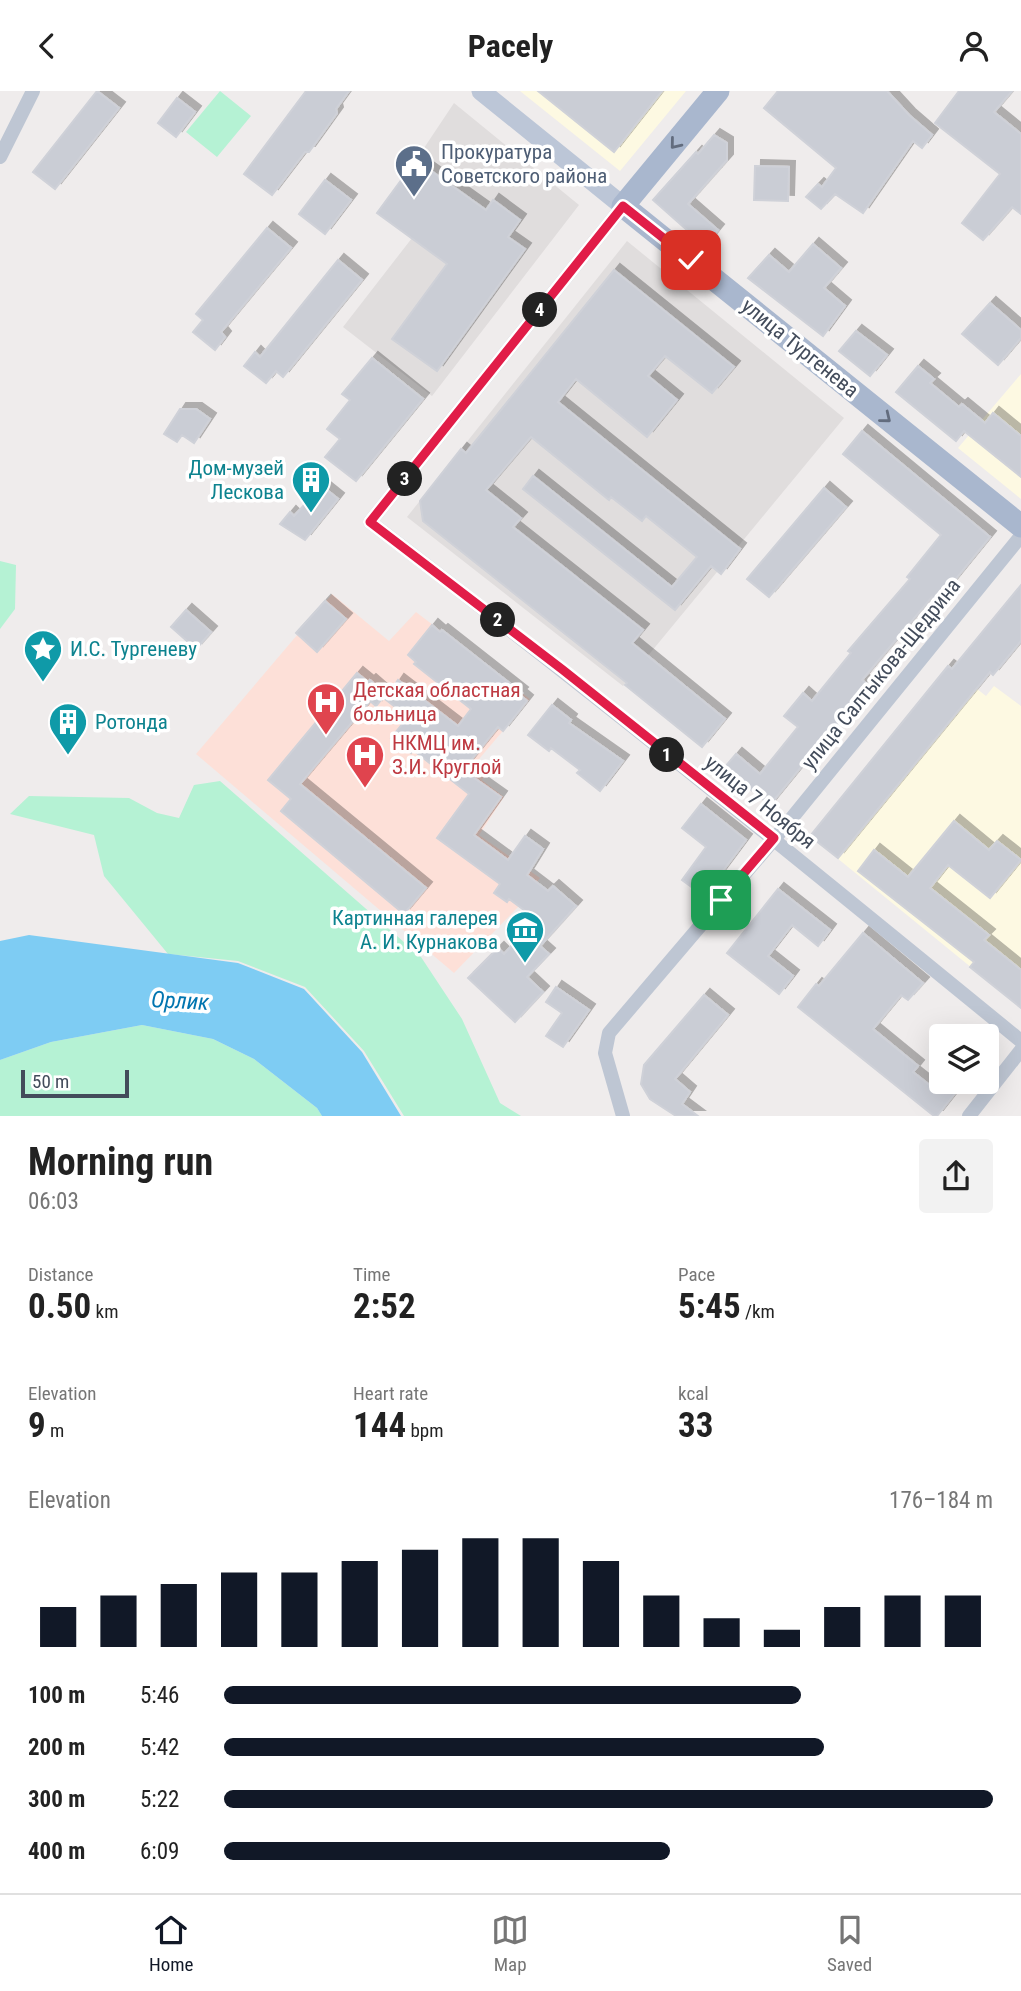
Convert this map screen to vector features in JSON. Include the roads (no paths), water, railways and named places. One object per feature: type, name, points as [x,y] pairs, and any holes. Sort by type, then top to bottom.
[{"type":"main road","name":"улица Тургенева","points":[[481,91],[1021,526]]},
{"type":"main road","points":[[623,206],[718,91]]},
{"type":"street","points":[[0,157],[33,91]]},
{"type":"street","name":"улица 7 Ноября","points":[[623,206],[370,522],[563,670],[774,838],[1021,1041]]},
{"type":"street","name":"улица Салтыкова-Щедрина","points":[[623,1116],[605,1053],[609,1033],[774,838],[1021,536]]},
{"type":"street","points":[[969,1116],[1021,1050]]},
{"type":"water","name":"Орлик","points":[[29,935],[238,963],[304,989],[362,1052],[401,1116],[322,1116],[317,1108],[254,1059],[213,1039],[142,1025],[51,1042],[0,1060],[0,941]]},
{"type":"place","name":"Прокуратура Советского района","points":[[414,198]]},
{"type":"place","name":"Дом-музей Лескова","points":[[311,514]]},
{"type":"place","name":"И.С. Тургеневу","points":[[43,683]]},
{"type":"place","name":"Детская областная больница","points":[[326,736]]},
{"type":"place","name":"Ротонда","points":[[68,756]]},
{"type":"place","name":"НКМЦ им. З.И. Круглой","points":[[365,789]]},
{"type":"place","name":"Картинная галерея А. И. Курнакова","points":[[525,964]]}]
